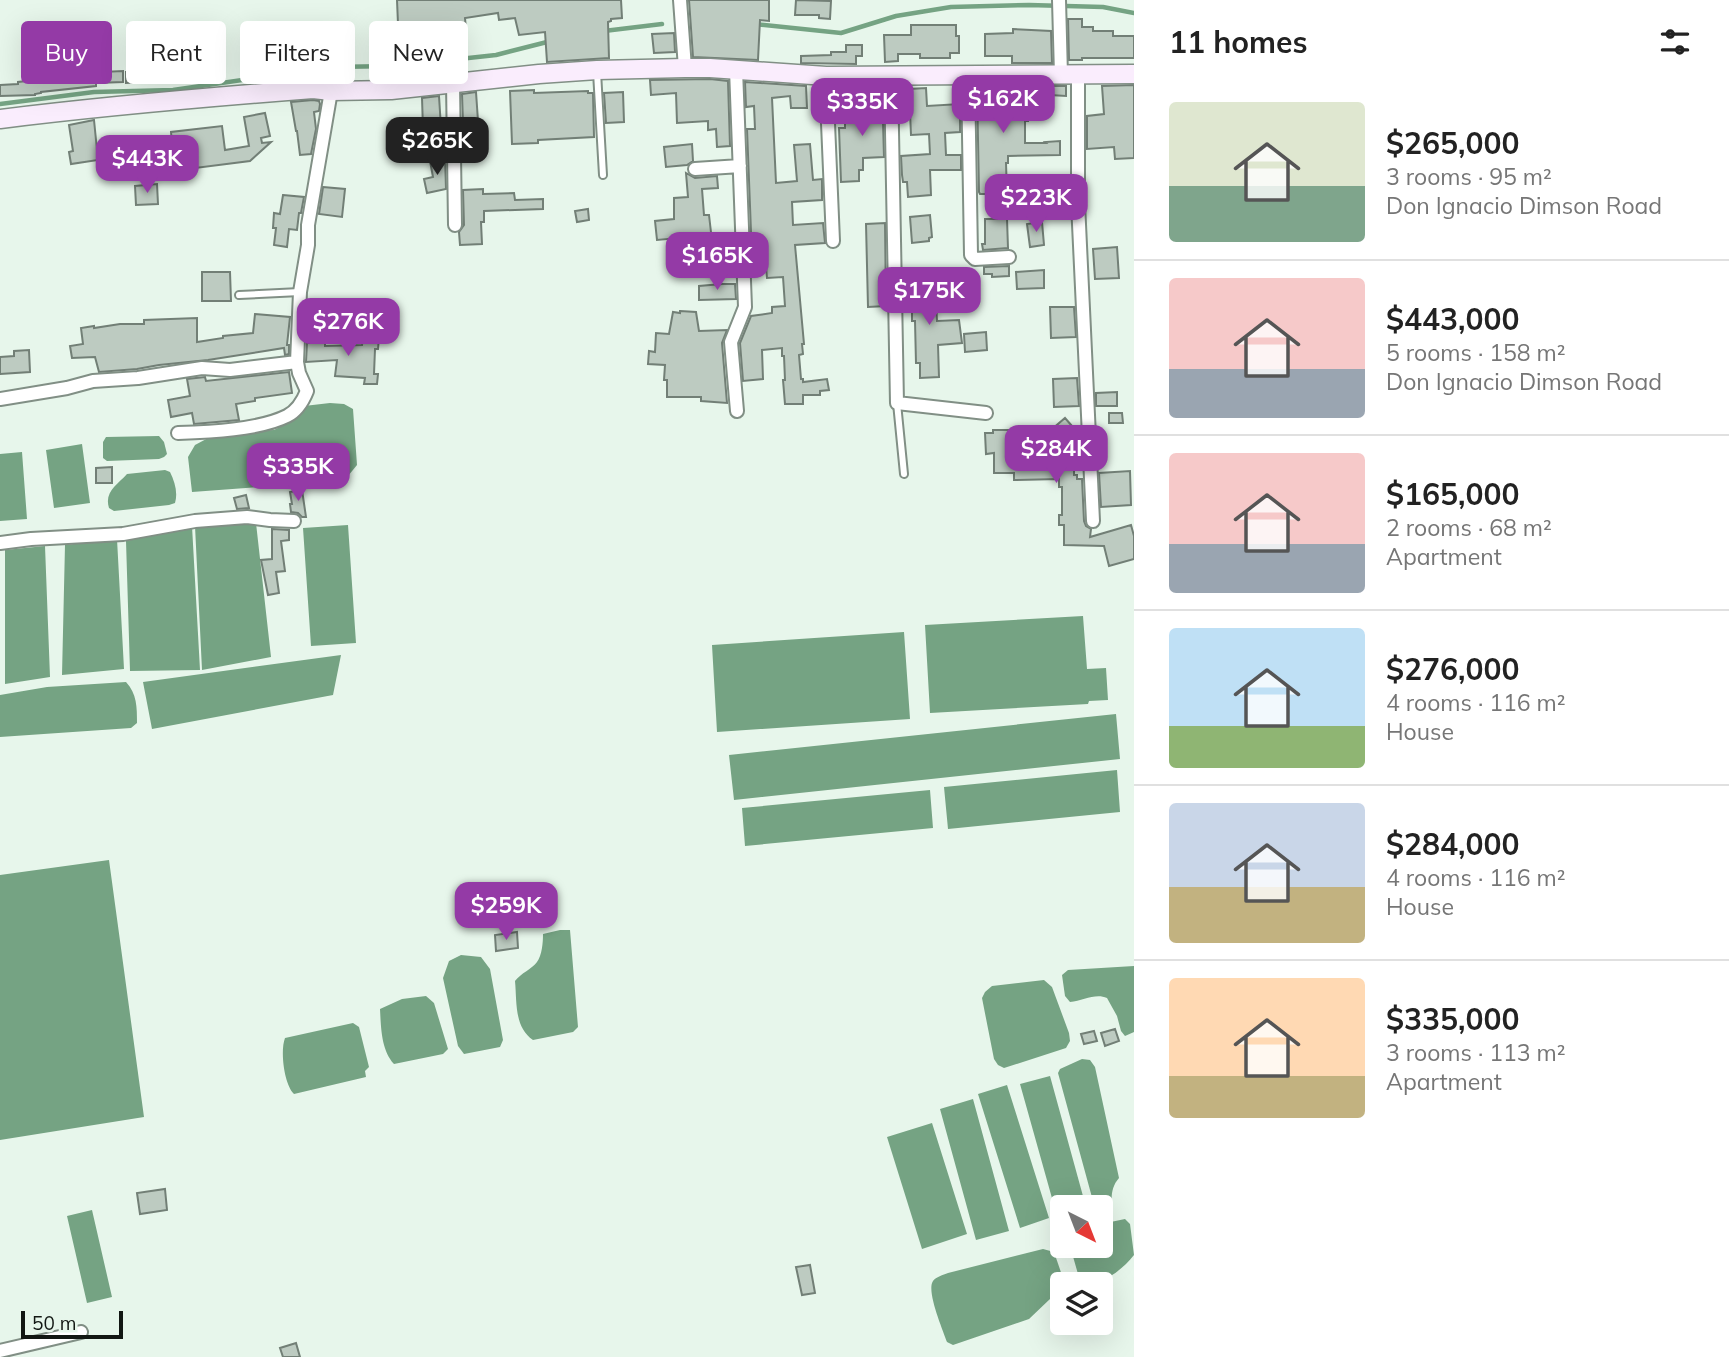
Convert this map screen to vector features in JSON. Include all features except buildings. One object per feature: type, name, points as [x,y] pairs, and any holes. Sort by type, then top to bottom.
[{"type":"street","points":[[680,0],[685,68]]},
{"type":"street","points":[[1059,0],[1059,19],[1070,75],[1093,521]]},
{"type":"street","points":[[468,81],[597,70],[685,68],[891,77],[1134,74]]},
{"type":"street","points":[[736,69],[745,307],[731,342],[737,411]]},
{"type":"street","points":[[825,76],[833,241]]},
{"type":"street","points":[[968,76],[971,255],[975,259],[1009,257]]},
{"type":"street","points":[[891,77],[897,403],[986,413]]},
{"type":"street","points":[[0,119],[127,104],[313,89],[391,90],[444,84]]},
{"type":"street","points":[[453,84],[455,225]]},
{"type":"street","points":[[178,433],[257,426],[288,416],[302,403],[307,391],[297,362],[300,292],[308,245],[308,225],[331,91]]},
{"type":"street","points":[[695,169],[740,166]]},
{"type":"street","points":[[0,399],[93,381],[138,378],[202,368],[230,370],[297,362]]},
{"type":"street","points":[[0,543],[123,534],[195,521],[247,517],[294,521]]},
{"type":"street","points":[[0,1351],[81,1332]]},
{"type":"lane","points":[[597,70],[603,175]]},
{"type":"lane","points":[[239,295],[300,292]]},
{"type":"lane","points":[[897,403],[904,474]]},
{"type":"shaded area","points":[[344,404],[353,409],[357,465],[348,476],[316,483],[192,492],[188,457],[195,445],[210,437],[274,430],[291,421],[304,406]]},
{"type":"shaded area","points":[[159,436],[164,442],[167,454],[159,459],[107,461],[103,458],[103,442],[106,437]]},
{"type":"shaded area","points":[[82,444],[90,503],[54,508],[46,450]]},
{"type":"shaded area","points":[[22,452],[27,519],[0,521],[0,454]]},
{"type":"shaded area","points":[[165,470],[170,472],[175,484],[175,503],[114,511],[109,508],[110,493],[127,474]]},
{"type":"shaded area","points":[[256,523],[271,657],[202,670],[195,526]]},
{"type":"shaded area","points":[[348,525],[356,643],[311,646],[303,528]]},
{"type":"shaded area","points":[[192,526],[200,670],[130,671],[126,541]]},
{"type":"shaded area","points":[[117,539],[124,669],[62,675],[65,545]]},
{"type":"shaded area","points":[[45,546],[50,677],[5,684],[5,550]]},
{"type":"shaded area","points":[[1083,616],[1087,669],[1106,668],[1108,700],[1089,701],[1088,704],[930,713],[925,625]]},
{"type":"shaded area","points":[[904,632],[910,719],[717,732],[712,645]]},
{"type":"shaded area","points":[[341,655],[333,695],[152,729],[143,682]]},
{"type":"shaded area","points":[[126,682],[136,706],[137,723],[131,728],[0,737],[0,695],[47,687]]},
{"type":"shaded area","points":[[1116,714],[1120,759],[734,800],[729,755]]},
{"type":"shaded area","points":[[1117,770],[1120,812],[948,829],[944,787]]},
{"type":"shaded area","points":[[930,790],[933,828],[745,846],[742,808]]},
{"type":"shaded area","points":[[109,860],[144,1117],[0,1140],[0,875]]},
{"type":"shaded area","points":[[570,930],[578,1027],[573,1032],[533,1040],[519,1021],[515,981],[537,962],[543,934]]},
{"type":"shaded area","points":[[461,955],[481,957],[490,969],[503,1040],[500,1047],[464,1054],[458,1046],[443,978],[449,961]]},
{"type":"shaded area","points":[[1134,966],[1134,1032],[1125,1036],[1107,998],[1093,997],[1070,1002],[1065,996],[1062,975],[1068,970]]},
{"type":"shaded area","points":[[1044,980],[1052,987],[1070,1041],[1066,1048],[1004,1068],[994,1059],[982,998],[992,986]]},
{"type":"shaded area","points":[[426,996],[434,1003],[448,1049],[443,1054],[394,1064],[384,1045],[380,1009],[402,999]]},
{"type":"shaded area","points":[[353,1023],[359,1027],[369,1067],[365,1071],[366,1077],[294,1094],[284,1067],[285,1038]]},
{"type":"shaded area","points":[[1082,1059],[1090,1060],[1095,1067],[1119,1178],[1112,1195],[1091,1195],[1058,1073],[1060,1069]]},
{"type":"shaded area","points":[[1050,1076],[1083,1195],[1051,1195],[1020,1084]]},
{"type":"shaded area","points":[[1007,1085],[1049,1218],[1020,1228],[978,1094]]},
{"type":"shaded area","points":[[973,1099],[1009,1231],[976,1240],[940,1109]]},
{"type":"shaded area","points":[[932,1123],[967,1234],[922,1249],[887,1137]]},
{"type":"shaded area","points":[[92,1210],[112,1297],[87,1303],[67,1216]]},
{"type":"shaded area","points":[[1125,1219],[1130,1224],[1134,1255],[1113,1274],[1113,1272],[1077,1272],[1073,1258],[1113,1258],[1113,1222]]},
{"type":"shaded area","points":[[1043,1249],[1050,1251],[1050,1258],[1056,1258],[1061,1272],[1050,1272],[1050,1299],[1029,1319],[953,1345],[947,1342],[933,1302],[931,1286],[934,1280],[948,1273]]},
{"type":"waterway","points":[[754,24],[841,33],[896,16],[951,7],[1103,7],[1134,13]]},
{"type":"waterway","points":[[604,31],[662,24]]},
{"type":"waterway","points":[[0,104],[94,92],[173,90],[331,67],[395,66],[496,55],[551,41]]}]
